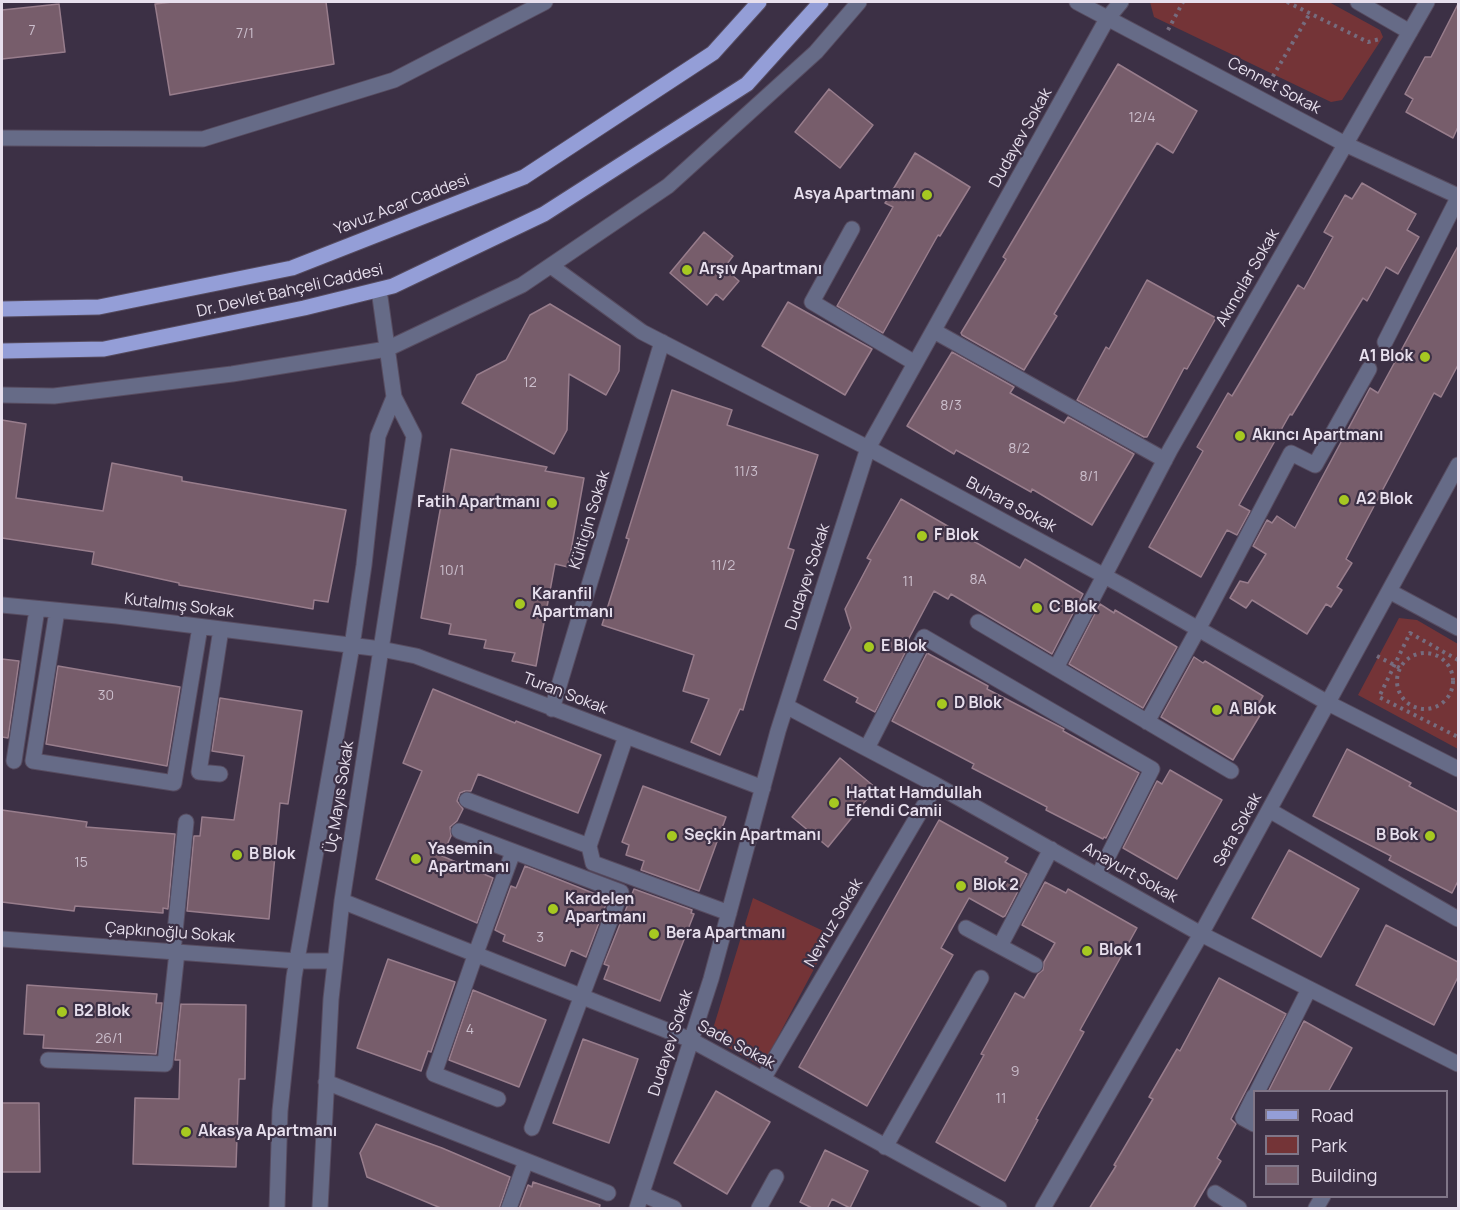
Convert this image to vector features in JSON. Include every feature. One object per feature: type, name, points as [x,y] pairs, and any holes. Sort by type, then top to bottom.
[{"type":"main road","name":"Yavuz Acar Caddesi","points":[[2,309],[99,307],[292,268],[524,177],[713,53],[759,2]]},
{"type":"main road","name":"Dr. Devlet Bahçeli Caddesi","points":[[2,351],[104,350],[304,308],[393,286],[544,214],[738,90],[747,84],[821,2]]},
{"type":"street","points":[[2,138],[203,139],[394,80],[545,2]]},
{"type":"street","points":[[2,395],[54,396],[232,374],[387,349],[522,285],[668,186],[816,52],[859,2]]},
{"type":"street","name":"Cennet Sokak","points":[[1077,2],[1345,144],[1458,197]]},
{"type":"street","name":"Dudayev Sokak","points":[[639,1201],[711,979],[786,706],[868,448],[1107,19],[1120,2]]},
{"type":"street","points":[[1358,2],[1410,32]]},
{"type":"street","name":"Akıncılar Sokak","points":[[1056,668],[1164,460],[1427,2]]},
{"type":"street","points":[[1385,342],[1458,197]]},
{"type":"street","points":[[852,229],[812,302],[915,363]]},
{"type":"street","name":"Buhara Sokak","points":[[551,266],[642,332],[868,448],[1105,575],[1328,703],[1458,769]]},
{"type":"street","name":"Üç Mayıs Sokak","points":[[320,1209],[331,999],[342,901],[414,436],[394,397],[379,290]]},
{"type":"street","points":[[934,331],[1164,460]]},
{"type":"street","name":"Kültigin Sokak","points":[[552,709],[662,342]]},
{"type":"street","points":[[1147,722],[1291,453],[1315,465],[1369,369]]},
{"type":"street","name":"Üç Mayıs Sokak","points":[[277,1209],[280,1111],[297,961],[352,646],[364,565],[378,436],[394,397]]},
{"type":"street","name":"Sefa Sokak","points":[[1043,1209],[1201,934],[1458,465]]},
{"type":"street","points":[[1389,591],[1458,628]]},
{"type":"street","name":"Kutalmış Sokak","points":[[2,605],[352,646]]},
{"type":"street","points":[[14,761],[37,609]]},
{"type":"street","points":[[57,611],[33,761],[174,783],[200,627]]},
{"type":"street","points":[[978,622],[1231,771]]},
{"type":"street","points":[[220,774],[199,772],[221,629]]},
{"type":"street","points":[[867,748],[924,637],[1152,769],[1098,876]]},
{"type":"street","name":"Turan Sokak","points":[[352,646],[416,656],[763,788]]},
{"type":"street","name":"Anayurt Sokak","points":[[786,706],[936,785],[1201,934],[1458,1064]]},
{"type":"street","points":[[626,736],[589,846],[594,862],[729,913]]},
{"type":"street","name":"Nevruz Sokak","points":[[763,1079],[936,785]]},
{"type":"street","points":[[467,800],[589,846]]},
{"type":"street","points":[[1269,810],[1458,919]]},
{"type":"street","points":[[48,1060],[165,1064],[186,822]]},
{"type":"street","points":[[459,831],[621,892],[532,1128]]},
{"type":"street","points":[[1000,946],[1051,849]]},
{"type":"street","points":[[498,1099],[434,1074],[513,852]]},
{"type":"street","name":"Sade Sokak","points":[[342,901],[691,1040],[999,1209]]},
{"type":"street","points":[[966,928],[1035,965]]},
{"type":"street","name":"Çapkınoğlu Sokak","points":[[2,939],[297,961],[335,961]]},
{"type":"street","points":[[885,1147],[981,978]]},
{"type":"street","points":[[1258,1090],[1309,989]]},
{"type":"street","points":[[326,1082],[608,1193]]},
{"type":"street","points":[[1253,1098],[1243,1118],[1253,1123]]},
{"type":"street","points":[[509,1209],[526,1161]]},
{"type":"street","points":[[759,1209],[776,1177]]},
{"type":"street","points":[[1215,1193],[1239,1209]]},
{"type":"street","points":[[639,1201],[674,1209]]},
{"type":"path","points":[[1159,47],[1183,2]]},
{"type":"path","points":[[1287,2],[1368,42],[1410,32]]},
{"type":"path","points":[[1259,99],[1310,13]]},
{"type":"path","points":[[1458,660],[1410,633],[1379,696],[1458,737]]},
{"type":"path","points":[[1359,647],[1400,668]]},
{"type":"path","points":[[1439,656],[1442,651]]},
{"type":"path","points":[[1420,653],[1439,656],[1451,670],[1454,679],[1448,697],[1434,708],[1425,709],[1413,706],[1401,696],[1397,688],[1400,668],[1411,656],[1420,653]]},
{"type":"path","points":[[1410,712],[1413,706]]},
{"type":"green space","points":[[1150,2],[1329,2],[1380,30],[1383,37],[1342,100],[1331,102],[1154,17]]},
{"type":"green space","points":[[1399,618],[1417,620],[1458,644],[1458,749],[1358,695]]},
{"type":"green space","points":[[753,898],[832,935],[762,1067],[722,1044],[712,1032]]},
{"type":"building","points":[[172,2],[326,2],[334,64],[170,95],[155,4]]},
{"type":"building","points":[[59,4],[65,52],[2,59],[2,10]]},
{"type":"building","points":[[1458,4],[1458,127],[1453,138],[1406,112],[1413,99],[1405,94],[1425,57],[1431,57]]},
{"type":"building","points":[[1118,64],[1197,111],[1173,153],[1157,143],[1054,314],[1057,316],[1024,370],[961,333],[1006,259],[1003,257]]},
{"type":"building","points":[[829,89],[873,125],[840,168],[795,132]]},
{"type":"building","points":[[915,153],[970,187],[940,236],[938,235],[883,333],[837,306],[893,207],[885,203]]},
{"type":"building","points":[[1362,183],[1416,214],[1407,230],[1419,237],[1398,274],[1386,267],[1367,301],[1363,298],[1292,415],[1290,414],[1239,505],[1250,511],[1237,535],[1227,530],[1201,577],[1149,547],[1203,451],[1197,447],[1228,393],[1232,396],[1298,285],[1304,289],[1333,237],[1324,232],[1345,195],[1352,199]]},
{"type":"building","name":"Arşıv Apartmanı","points":[[704,232],[733,256],[724,268],[739,281],[723,300],[716,294],[707,305],[670,273]]},
{"type":"building","points":[[1458,246],[1458,365],[1441,397],[1434,393],[1346,559],[1352,563],[1337,587],[1342,590],[1331,607],[1326,604],[1307,634],[1252,600],[1246,608],[1230,598],[1240,581],[1248,583],[1266,554],[1253,546],[1267,520],[1272,523],[1277,516],[1295,528],[1370,388],[1378,393]]},
{"type":"building","points":[[1147,280],[1216,318],[1187,369],[1184,368],[1147,437],[1144,437],[1077,400],[1106,347],[1109,349]]},
{"type":"building","points":[[788,302],[872,349],[845,395],[762,346]]},
{"type":"building","points":[[550,304],[620,346],[619,371],[606,395],[569,374],[567,430],[554,454],[462,403],[477,375],[506,360],[530,315]]},
{"type":"building","points":[[952,352],[1014,387],[1010,393],[1064,423],[1068,417],[1134,454],[1092,525],[1032,489],[1031,492],[956,450],[954,454],[907,426]]},
{"type":"building","points":[[672,390],[732,410],[727,425],[818,455],[788,548],[794,550],[743,710],[740,709],[720,755],[691,742],[709,699],[683,691],[694,655],[602,625],[629,539],[626,538]]},
{"type":"building","points":[[2,420],[26,424],[16,498],[103,511],[112,463],[182,477],[182,481],[346,510],[328,602],[314,600],[313,609],[179,585],[179,583],[92,564],[94,552],[2,538]]},
{"type":"building","points":[[451,449],[547,467],[545,471],[584,478],[568,567],[555,564],[536,666],[512,661],[515,653],[484,648],[486,640],[449,634],[451,624],[421,618]]},
{"type":"building","points":[[901,499],[1020,568],[1025,559],[1083,594],[1052,654],[951,594],[948,599],[934,591],[907,642],[910,643],[875,712],[856,702],[858,698],[824,680],[851,628],[845,609],[871,560],[867,558]]},
{"type":"building","points":[[1100,604],[1114,613],[1115,610],[1177,647],[1143,708],[1069,664]]},
{"type":"building","points":[[927,653],[1139,773],[1106,838],[1103,839],[1046,810],[1047,807],[972,768],[974,764],[892,721]]},
{"type":"building","name":"A Blok","points":[[1194,657],[1203,663],[1205,661],[1263,696],[1256,708],[1262,712],[1233,760],[1161,717]]},
{"type":"building","points":[[2,659],[19,661],[8,738],[2,737]]},
{"type":"building","points":[[58,666],[180,687],[167,766],[46,744]]},
{"type":"building","points":[[433,689],[601,755],[578,813],[478,774],[471,791],[460,793],[457,801],[463,809],[457,821],[450,827],[451,836],[442,856],[493,878],[477,923],[376,879],[422,771],[403,763]]},
{"type":"building","points":[[220,698],[302,711],[288,804],[280,803],[269,919],[187,911],[194,836],[200,836],[202,817],[234,820],[244,756],[212,751]]},
{"type":"building","points":[[1347,749],[1411,783],[1409,786],[1458,812],[1458,881],[1452,893],[1389,860],[1391,856],[1313,816]]},
{"type":"building","name":"Hattat Hamdullah Efendi Camii","points":[[840,758],[876,788],[828,847],[792,817]]},
{"type":"building","points":[[1170,770],[1222,800],[1177,879],[1123,848],[1157,781],[1162,784]]},
{"type":"building","name":"Seçkin Apartmanı","points":[[643,786],[726,817],[699,891],[641,870],[644,861],[626,855],[629,845],[622,842]]},
{"type":"building","points":[[2,810],[87,822],[86,827],[175,834],[168,909],[163,908],[163,913],[75,906],[74,911],[2,902]]},
{"type":"building","points":[[939,820],[1008,858],[1005,862],[1027,874],[1003,917],[969,898],[941,948],[953,955],[867,1106],[799,1067]]},
{"type":"building","points":[[1289,850],[1359,889],[1321,957],[1252,918]]},
{"type":"building","name":"Kardelen Apartmanı","points":[[525,866],[608,899],[586,957],[571,950],[565,966],[503,941],[505,935],[495,930],[511,886],[516,888]]},
{"type":"building","points":[[1045,882],[1066,893],[1068,889],[1137,928],[1080,1030],[1084,1032],[1005,1181],[936,1142],[1015,993],[1024,998],[1038,974],[1043,970],[1044,962],[1055,943],[1022,925]]},
{"type":"building","name":"Bera Apartmanı","points":[[634,889],[692,910],[691,913],[694,914],[660,1001],[604,979],[609,966],[604,964]]},
{"type":"building","points":[[1386,925],[1458,962],[1458,977],[1434,1025],[1356,985]]},
{"type":"building","points":[[388,959],[455,982],[431,1052],[428,1051],[421,1071],[357,1048]]},
{"type":"building","points":[[1219,978],[1286,1014],[1231,1119],[1236,1124],[1217,1158],[1221,1161],[1193,1209],[1089,1209],[1153,1099],[1149,1097],[1177,1049],[1180,1051]]},
{"type":"building","points":[[27,985],[157,994],[156,1003],[162,1003],[156,1054],[43,1048],[44,1035],[24,1034]]},
{"type":"building","points":[[473,990],[546,1020],[519,1087],[449,1060]]},
{"type":"building","points":[[181,1004],[246,1005],[245,1079],[239,1079],[236,1167],[133,1164],[135,1098],[179,1099],[180,1060],[175,1060]]},
{"type":"building","points":[[1304,1021],[1352,1048],[1329,1090],[1269,1090]]},
{"type":"building","points":[[583,1039],[638,1059],[609,1143],[553,1123]]},
{"type":"building","points":[[716,1091],[770,1122],[727,1194],[674,1163]]},
{"type":"building","points":[[2,1103],[39,1103],[40,1172],[2,1172]]},
{"type":"building","points":[[376,1124],[442,1148],[510,1177],[499,1209],[443,1209],[367,1177],[360,1153]]},
{"type":"building","points":[[825,1150],[868,1171],[850,1208],[832,1199],[827,1209],[814,1209],[800,1202]]},
{"type":"building","points":[[533,1182],[600,1205],[599,1209],[519,1209],[528,1185],[532,1187]]},
{"type":"place","name":"Asya Apartmanı","points":[[927,195]]},
{"type":"place","name":"Arşıv Apartmanı","points":[[687,270]]},
{"type":"place","name":"A1 Blok","points":[[1425,357]]},
{"type":"place","name":"Akıncı Apartmanı","points":[[1240,436]]},
{"type":"place","name":"A2 Blok","points":[[1344,500]]},
{"type":"place","name":"Fatih Apartmanı","points":[[552,503]]},
{"type":"place","name":"F Blok","points":[[922,536]]},
{"type":"place","name":"Karanfil Apartmanı","points":[[520,604]]},
{"type":"place","name":"C Blok","points":[[1037,608]]},
{"type":"place","name":"E Blok","points":[[869,647]]},
{"type":"place","name":"D Blok","points":[[942,704]]},
{"type":"place","name":"A Blok","points":[[1217,710]]},
{"type":"place","name":"Hattat Hamdullah Efendi Camii","points":[[834,803]]},
{"type":"place","name":"Seçkin Apartmanı","points":[[672,836]]},
{"type":"place","name":"B Bok","points":[[1430,836]]},
{"type":"place","name":"B Blok","points":[[237,855]]},
{"type":"place","name":"Yasemin Apartmanı","points":[[416,859]]},
{"type":"place","name":"Blok 2","points":[[961,886]]},
{"type":"place","name":"Kardelen Apartmanı","points":[[553,909]]},
{"type":"place","name":"Bera Apartmanı","points":[[654,934]]},
{"type":"place","name":"Blok 1","points":[[1087,951]]},
{"type":"place","name":"B2 Blok","points":[[62,1012]]},
{"type":"place","name":"Akasya Apartmanı","points":[[186,1132]]}]
